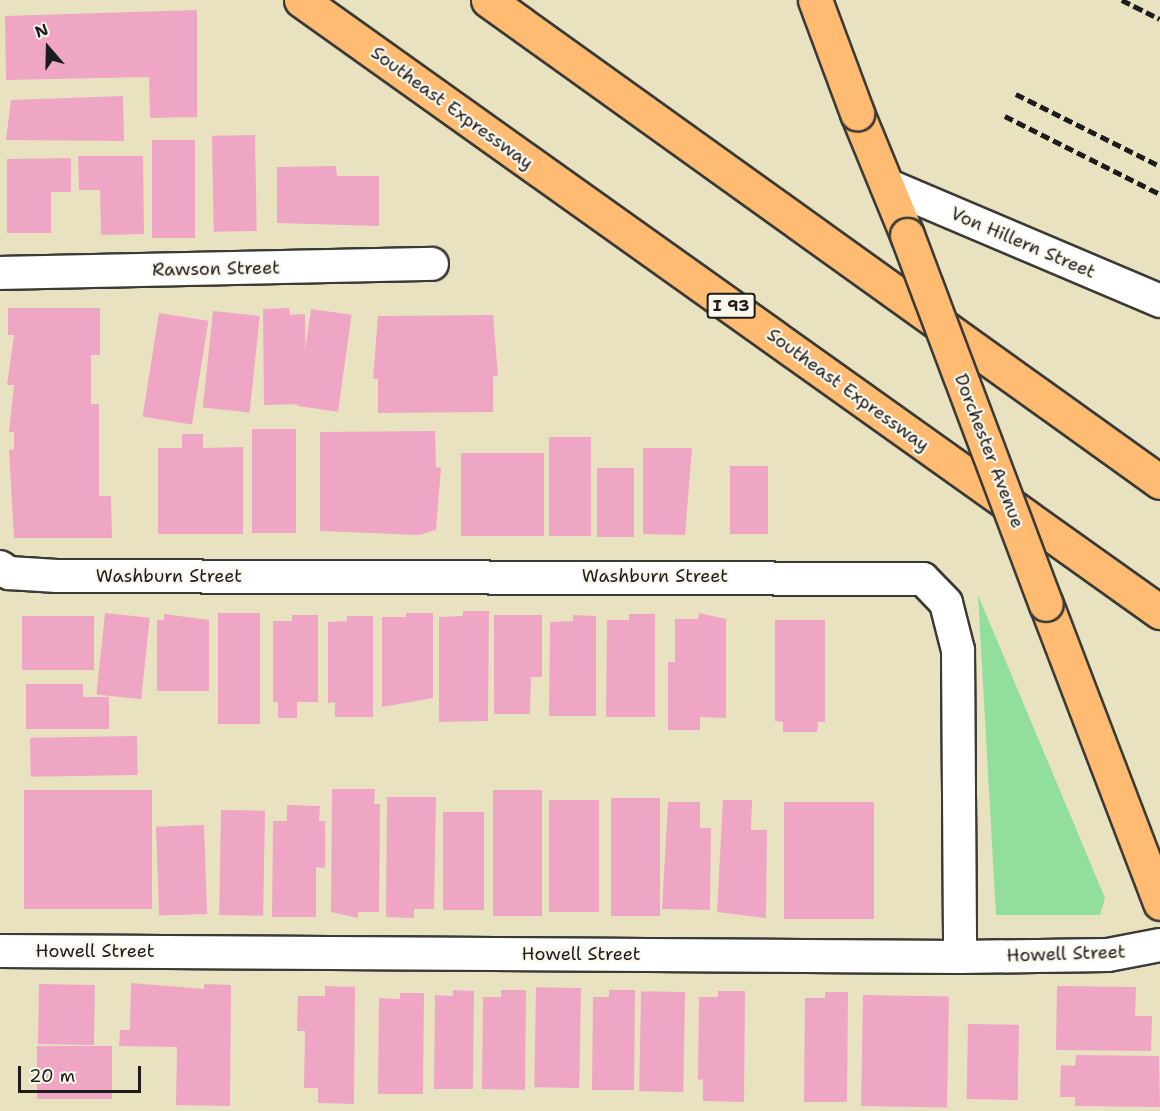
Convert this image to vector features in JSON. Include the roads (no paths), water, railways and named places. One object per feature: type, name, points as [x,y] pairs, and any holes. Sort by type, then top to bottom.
[{"type":"main road","name":"Southeast Expressway","points":[[301,0],[1160,612]]},
{"type":"main road","points":[[488,0],[1160,482]]},
{"type":"main road","name":"Dorchester Avenue","points":[[815,0],[857,113],[907,235],[1160,903]]},
{"type":"street","name":"Von Hillern Street","points":[[887,185],[1160,301]]},
{"type":"street","name":"Rawson Street","points":[[0,273],[432,264]]},
{"type":"street","name":"Washburn Street","points":[[0,567],[9,573],[57,576],[923,579],[946,603],[958,650],[960,957]]},
{"type":"street","name":"Howell Street","points":[[0,951],[960,957],[1107,956],[1160,945]]},
{"type":"railway","points":[[1122,0],[1160,19]]},
{"type":"railway","points":[[1016,94],[1160,166]]},
{"type":"railway","points":[[1005,116],[1160,194]]}]
